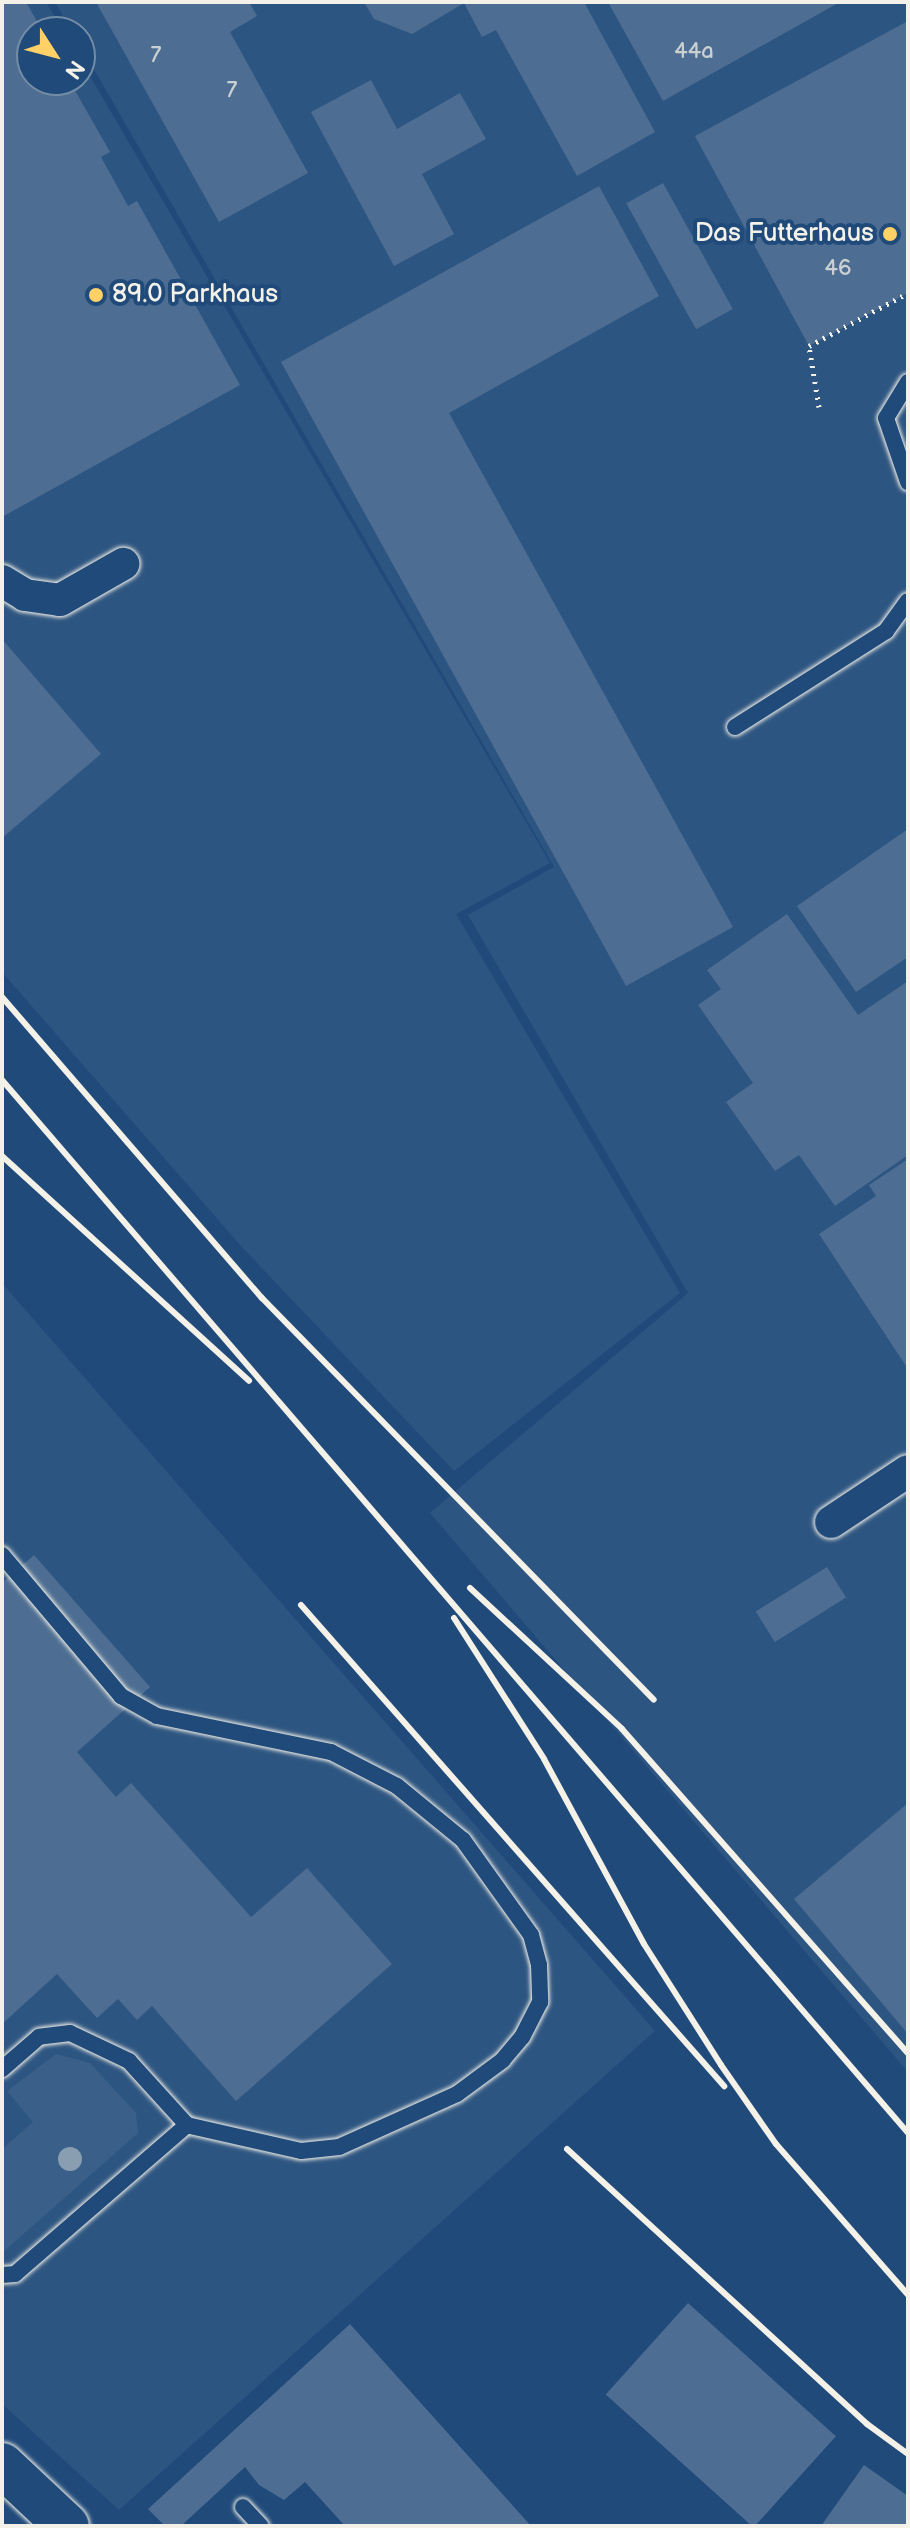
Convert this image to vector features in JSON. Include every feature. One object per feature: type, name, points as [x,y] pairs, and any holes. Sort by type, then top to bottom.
[{"type":"main road","points":[[2,2465],[67,2526]]},
{"type":"street","points":[[2,581],[25,595],[60,600],[123,564]]},
{"type":"street","points":[[831,1522],[908,1471]]},
{"type":"lane","points":[[908,382],[886,418],[908,482]]},
{"type":"lane","points":[[735,727],[886,631],[908,601]]},
{"type":"lane","points":[[2,1555],[121,1696],[157,1716],[331,1752],[397,1786],[463,1840],[531,1935],[539,1965],[540,2002],[522,2037],[503,2060],[457,2094],[339,2147],[301,2151],[187,2125],[129,2061],[70,2033],[39,2037],[2,2069]]},
{"type":"lane","points":[[2,2275],[15,2274],[187,2125]]},
{"type":"lane","points":[[243,2507],[261,2526]]},
{"type":"path","points":[[819,407],[809,346],[908,293]]},
{"type":"shaded area","points":[[2,2],[46,2],[54,16],[16,16],[16,96],[96,96],[96,86],[550,863],[456,914],[680,1293],[454,1471],[240,1245],[2,972]]},
{"type":"shaded area","points":[[55,2],[908,2],[908,2072],[430,1513],[688,1293],[468,915],[554,867],[96,73],[96,16],[63,16]]},
{"type":"shaded area","points":[[2,1283],[655,2031],[119,2510],[2,2404]]},
{"type":"shaded area","points":[[56,2054],[90,2063],[136,2113],[138,2133],[2,2253],[2,2149],[33,2122],[7,2091]]},
{"type":"building","name":"89.0 Parkhaus","points":[[2,2],[26,2],[34,16],[16,16],[16,96],[78,96],[110,152],[101,157],[128,206],[137,201],[240,385],[2,517]]},
{"type":"building","points":[[96,2],[249,2],[257,16],[230,32],[308,173],[219,222]]},
{"type":"building","points":[[364,2],[584,2],[655,132],[577,176],[496,30],[482,37],[464,3],[412,34],[374,19]]},
{"type":"building","points":[[608,2],[840,2],[663,101]]},
{"type":"building","points":[[908,21],[908,293],[809,346],[695,136]]},
{"type":"building","points":[[371,80],[397,129],[460,93],[486,139],[422,174],[454,234],[394,266],[311,112]]},
{"type":"building","points":[[663,183],[733,309],[696,329],[626,203]]},
{"type":"building","points":[[599,186],[659,296],[449,413],[733,927],[626,986],[281,362]]},
{"type":"building","points":[[2,639],[101,754],[2,838]]},
{"type":"building","points":[[908,829],[908,957],[856,992],[797,906]]},
{"type":"building","points":[[787,914],[858,1015],[908,981],[908,1155],[835,1206],[799,1155],[775,1171],[726,1102],[753,1083],[698,1005],[721,989],[707,970]]},
{"type":"building","points":[[908,1159],[908,1369],[819,1234],[876,1196],[869,1185]]},
{"type":"building","points":[[34,1555],[150,1687],[77,1752],[116,1797],[131,1783],[251,1917],[307,1868],[392,1964],[236,2101],[152,2006],[137,2020],[118,1999],[97,2018],[57,1974],[2,2024],[2,1583]]},
{"type":"building","points":[[827,1567],[846,1598],[775,1642],[756,1612]]},
{"type":"building","points":[[908,1803],[908,2034],[794,1899]]},
{"type":"building","points":[[688,2303],[836,2436],[752,2526],[606,2394]]},
{"type":"building","points":[[350,2324],[531,2526],[345,2526],[305,2482],[284,2500],[259,2485],[245,2467],[181,2526],[165,2526],[148,2509]]},
{"type":"building","points":[[864,2465],[908,2496],[908,2526],[821,2526]]},
{"type":"railway","points":[[2,997],[262,1298],[654,1700]]},
{"type":"railway","points":[[2,1080],[908,2133]]},
{"type":"railway","points":[[2,1156],[249,1381]]},
{"type":"railway","points":[[470,1588],[622,1729],[908,2053]]},
{"type":"railway","points":[[301,1605],[724,2086]]},
{"type":"railway","points":[[454,1618],[544,1759],[644,1944],[721,2065],[776,2144],[908,2295]]},
{"type":"railway","points":[[567,2149],[867,2424],[908,2454]]},
{"type":"place","name":"Das Futterhaus","points":[[890,234]]},
{"type":"place","name":"89.0 Parkhaus","points":[[96,295]]}]
